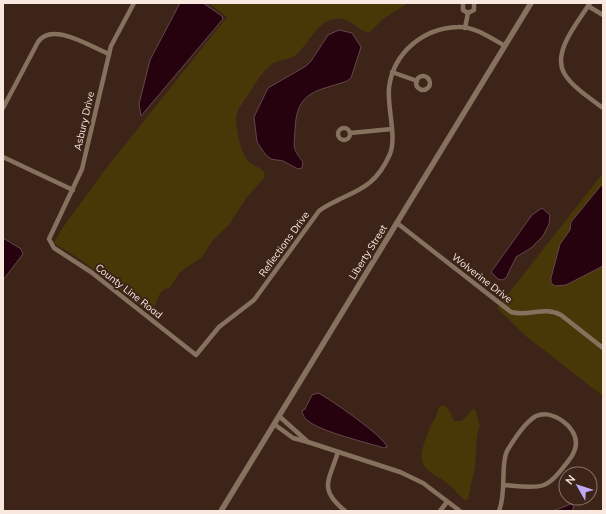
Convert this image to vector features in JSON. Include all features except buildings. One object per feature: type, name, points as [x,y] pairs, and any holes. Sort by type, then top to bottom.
[{"type":"street","name":"Asbury Drive","points":[[50,243],[50,236],[73,190],[88,149],[109,54],[117,32],[134,3]]},
{"type":"street","points":[[463,3],[463,10],[468,13]]},
{"type":"street","points":[[468,13],[474,10],[474,3]]},
{"type":"street","name":"Liberty Street","points":[[221,511],[531,3]]},
{"type":"street","points":[[603,14],[589,4],[565,44],[561,64],[563,72],[569,79],[603,108]]},
{"type":"street","points":[[465,28],[468,13]]},
{"type":"street","name":"Reflections Drive","points":[[196,355],[219,327],[254,300],[323,208],[362,189],[372,182],[390,153],[392,129],[389,92],[392,72],[404,52],[422,37],[458,27],[482,33],[505,46]]},
{"type":"street","points":[[3,108],[38,42],[44,35],[58,32],[109,54]]},
{"type":"street","points":[[392,72],[417,81]]},
{"type":"street","points":[[350,133],[392,129]]},
{"type":"street","points":[[3,157],[73,190]]},
{"type":"street","name":"Wolverine Drive","points":[[397,223],[511,312],[518,314],[553,311],[561,315],[603,348]]},
{"type":"street","name":"County Line Road","points":[[50,243],[54,248],[91,272],[196,355]]},
{"type":"street","points":[[499,511],[505,485],[506,456],[512,445],[532,419],[542,414],[553,415],[572,430],[576,442],[574,452],[551,482],[536,486],[505,485]]},
{"type":"street","points":[[279,416],[308,442]]},
{"type":"street","points":[[274,424],[293,438],[400,472],[423,483],[460,511]]},
{"type":"street","points":[[338,452],[328,489],[332,499],[346,511]]},
{"type":"street","points":[[440,511],[448,502]]},
{"type":"shaded area","points":[[180,3],[203,3],[222,16],[223,19],[141,116],[139,104],[150,60]]},
{"type":"shaded area","points":[[209,3],[408,3],[383,19],[370,32],[366,32],[350,22],[340,18],[327,21],[317,29],[297,54],[272,64],[263,73],[239,108],[236,124],[245,157],[251,164],[263,170],[265,177],[247,197],[229,225],[213,240],[202,257],[180,272],[170,288],[162,291],[151,314],[84,262],[54,243],[61,230],[104,171],[227,17]]},
{"type":"shaded area","points":[[339,30],[352,33],[361,47],[351,78],[347,81],[317,91],[304,100],[299,107],[296,118],[294,145],[295,151],[303,162],[302,168],[298,169],[283,161],[271,159],[265,154],[257,142],[254,117],[268,88],[306,66],[328,35]]},
{"type":"shaded area","points":[[603,173],[603,396],[527,337],[497,308]]},
{"type":"shaded area","points":[[603,183],[603,266],[566,285],[555,286],[551,283],[551,278],[560,244],[570,230],[571,222]]},
{"type":"shaded area","points":[[542,208],[550,215],[549,224],[543,236],[531,248],[516,257],[506,278],[502,280],[498,279],[491,272],[532,215]]},
{"type":"shaded area","points":[[3,238],[21,249],[23,254],[3,280]]},
{"type":"shaded area","points":[[318,393],[368,427],[384,442],[387,447],[384,448],[333,433],[308,421],[302,411],[305,409],[312,395]]},
{"type":"shaded area","points":[[442,405],[448,408],[454,421],[462,421],[474,408],[480,426],[477,435],[475,467],[468,499],[465,500],[444,481],[432,474],[425,467],[422,461],[423,447],[438,412],[438,408]]},
{"type":"shaded area","points":[[566,506],[574,506],[572,511],[553,511]]}]
